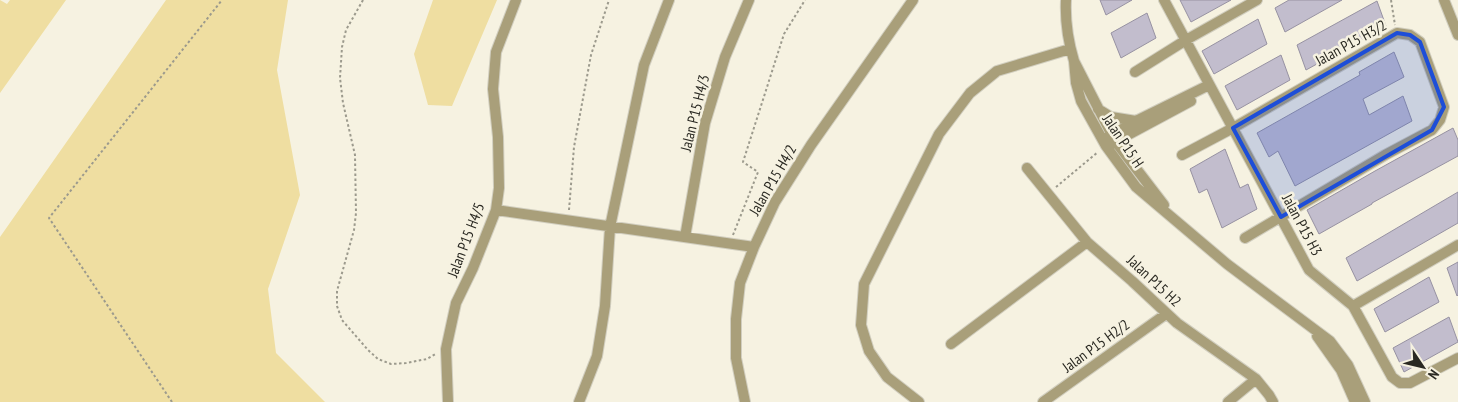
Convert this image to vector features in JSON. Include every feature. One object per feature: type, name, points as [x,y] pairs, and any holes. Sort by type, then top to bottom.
[{"type":"street","name":"Jalan P15 H4/5","points":[[448,402],[446,349],[456,303],[474,268],[496,210],[499,188],[493,89],[496,52],[516,0]]},
{"type":"street","points":[[579,402],[597,356],[605,306],[610,226],[644,65],[669,0]]},
{"type":"street","name":"Jalan P15 H4/3","points":[[685,237],[705,123],[725,57],[749,0]]},
{"type":"street","name":"Jalan P15 H4/2","points":[[745,402],[736,358],[736,319],[740,283],[754,247],[775,202],[806,153],[914,0]]},
{"type":"street","name":"Jalan P15 H","points":[[1066,0],[1065,18],[1070,49],[1074,61],[1098,108],[1108,140],[1129,160],[1176,220]]},
{"type":"street","name":"Jalan P15 H3","points":[[1164,0],[1309,270],[1353,306],[1392,376],[1400,383],[1410,383],[1458,358]]},
{"type":"street","points":[[1134,72],[1186,40],[1258,0]]},
{"type":"street","points":[[1444,0],[1458,36]]},
{"type":"street","name":"Jalan P15 H3/2","points":[[1182,155],[1233,128],[1397,33],[1410,35],[1420,42],[1444,107],[1440,120],[1432,130],[1244,238]]},
{"type":"street","points":[[919,402],[887,377],[869,351],[861,325],[864,284],[939,134],[970,93],[997,71],[1070,49]]},
{"type":"street","name":"Jalan P15 H","points":[[1074,61],[1076,83],[1081,102],[1108,140],[1136,187],[1227,264],[1330,341],[1348,365],[1365,402]]},
{"type":"street","points":[[1108,140],[1210,88]]},
{"type":"street","points":[[1098,108],[1111,116],[1137,125]]},
{"type":"street","points":[[1129,160],[1127,146],[1137,125]]},
{"type":"street","name":"Jalan P15 H2","points":[[1027,168],[1087,242],[1166,314],[1256,379],[1269,394],[1273,402]]},
{"type":"street","points":[[496,210],[754,247]]},
{"type":"street","points":[[951,344],[1087,242]]},
{"type":"street","points":[[1353,306],[1458,245]]},
{"type":"street","name":"Jalan P15 H2/2","points":[[1043,402],[1166,314]]},
{"type":"street","name":"Jalan P15 H","points":[[1307,324],[1341,370],[1355,402]]},
{"type":"street","points":[[1228,402],[1256,379]]},
{"type":"street","points":[[1345,402],[1348,388]]},
{"type":"path","points":[[172,402],[49,218],[222,0]]},
{"type":"path","points":[[363,0],[346,30],[342,47],[340,78],[343,103],[355,155],[356,213],[354,230],[337,291],[337,306],[342,320],[378,359],[391,364],[406,363],[426,359],[446,349]]},
{"type":"path","points":[[568,220],[574,147],[589,64],[609,0]]},
{"type":"path","points":[[729,244],[758,172],[743,162],[784,34],[805,0]]},
{"type":"path","points":[[1391,0],[1397,33]]},
{"type":"path","points":[[1048,194],[1108,140]]},
{"type":"highlighted area","points":[[1397,33],[1410,35],[1420,42],[1444,107],[1432,130],[1281,217],[1233,128]]},
{"type":"shaded area","points":[[0,0],[7,4],[10,0],[66,0],[0,93]]},
{"type":"shaded area","points":[[166,0],[288,0],[277,70],[300,195],[268,289],[276,353],[325,402],[0,402],[0,237]]},
{"type":"shaded area","points":[[433,0],[497,0],[452,106],[428,105],[414,54]]},
{"type":"building","points":[[1100,0],[1132,0],[1106,15]]},
{"type":"building","points":[[1180,0],[1231,0],[1191,22]]},
{"type":"building","points":[[1289,0],[1342,0],[1285,32],[1275,8]]},
{"type":"building","points":[[1377,1],[1386,26],[1306,70],[1297,45]]},
{"type":"building","points":[[1147,13],[1156,38],[1121,58],[1111,33]]},
{"type":"building","points":[[1258,19],[1267,44],[1214,74],[1202,51]]},
{"type":"building","points":[[1394,52],[1404,77],[1363,99],[1369,115],[1403,96],[1412,121],[1295,186],[1278,151],[1269,157],[1257,133],[1360,75],[1359,72]]},
{"type":"building","points":[[1281,55],[1290,80],[1237,110],[1225,86]]},
{"type":"building","points":[[1453,128],[1458,140],[1458,156],[1319,234],[1307,210]]},
{"type":"building","points":[[1225,149],[1240,188],[1248,184],[1257,209],[1222,228],[1207,189],[1199,193],[1190,169]]},
{"type":"building","points":[[1458,192],[1458,223],[1357,281],[1346,258]]},
{"type":"building","points":[[1458,262],[1458,295],[1457,296],[1447,268]]},
{"type":"building","points":[[1429,277],[1439,302],[1385,332],[1374,309]]},
{"type":"building","points":[[1449,317],[1458,342],[1404,372],[1393,348]]}]
